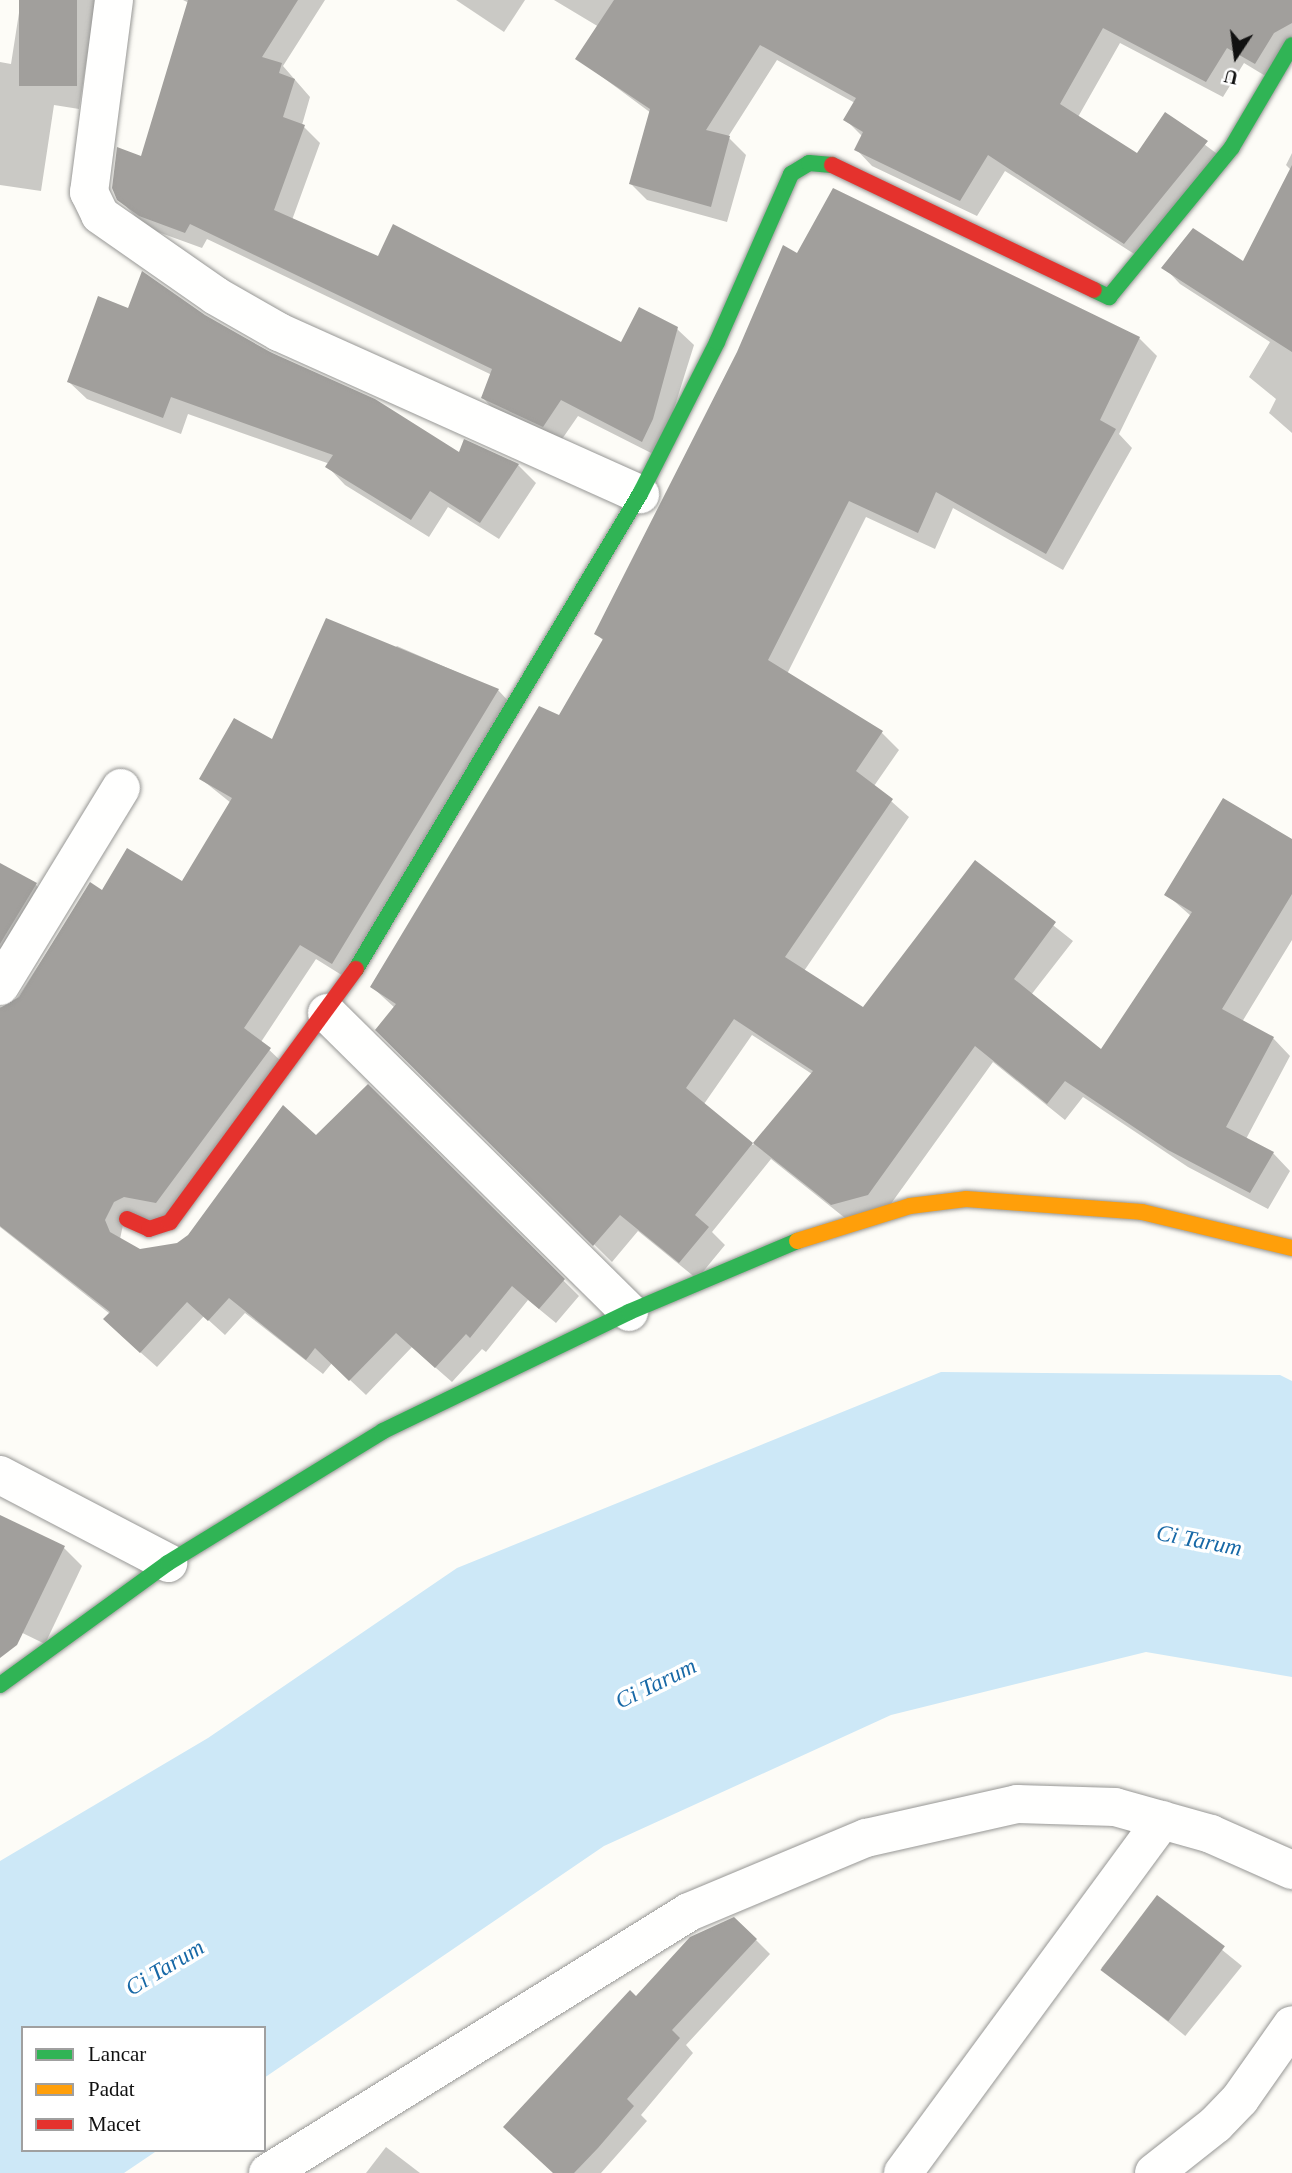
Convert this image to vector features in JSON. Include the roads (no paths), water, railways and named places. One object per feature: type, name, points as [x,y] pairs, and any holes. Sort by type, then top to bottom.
[{"type":"street","points":[[114,0],[89,192],[100,215],[216,296],[279,332],[640,495]]},
{"type":"street","points":[[127,1219],[149,1229],[170,1222],[267,1087],[327,1013],[402,895],[640,495],[717,342],[784,182],[799,167],[823,162],[837,166],[1109,297],[1233,147],[1292,45]]},
{"type":"street","points":[[0,986],[121,788]]},
{"type":"street","points":[[327,1013],[629,1311]]},
{"type":"street","points":[[0,1685],[168,1563],[383,1431],[629,1311],[821,1231],[910,1206],[966,1199],[1142,1212],[1292,1248]]},
{"type":"street","points":[[0,1475],[168,1563]]},
{"type":"street","points":[[268,2173],[689,1912],[866,1838],[1017,1804],[1115,1807],[1211,1833],[1292,1870]]},
{"type":"street","points":[[904,2173],[1162,1820]]},
{"type":"street","points":[[1154,2173],[1216,2124],[1240,2099],[1292,2025]]},
{"type":"water","name":"Ci Tarum","points":[[941,1372],[1280,1375],[1292,1381],[1292,1677],[1146,1652],[891,1715],[604,1846],[266,2077],[266,2026],[21,2026],[21,2152],[155,2152],[124,2173],[0,2173],[0,1861],[208,1738],[457,1568]]}]
